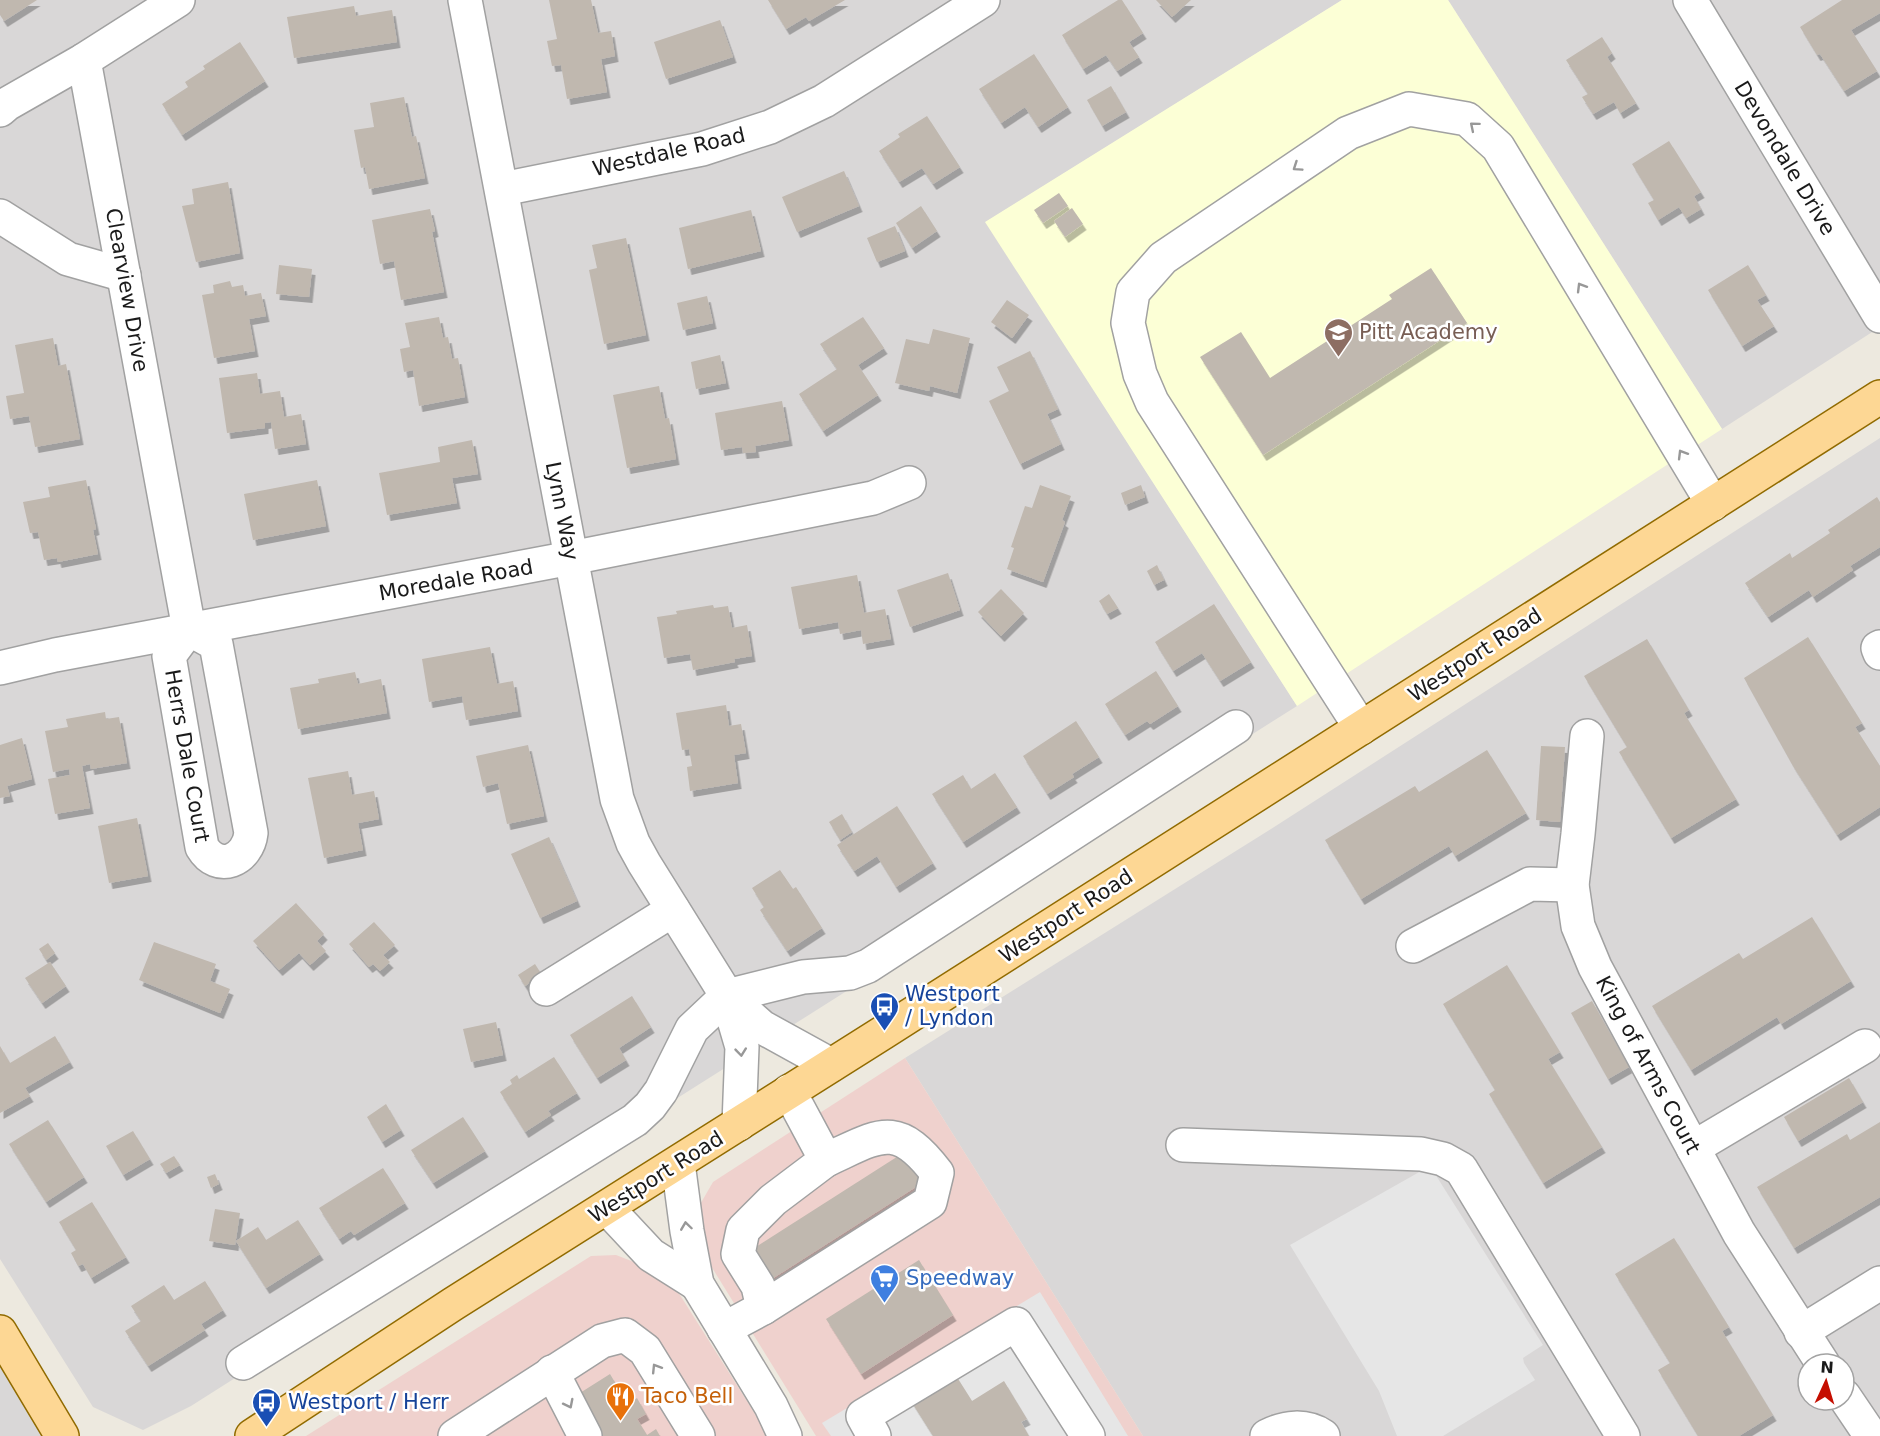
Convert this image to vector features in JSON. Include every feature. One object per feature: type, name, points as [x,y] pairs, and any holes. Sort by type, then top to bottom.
[{"type":"main road","name":"Westport Road","points":[[252,1436],[453,1304],[1880,397]]},
{"type":"main road","points":[[0,1332],[62,1436]]},
{"type":"street","points":[[0,110],[178,0]]},
{"type":"street","name":"Lynn Way","points":[[465,0],[617,798],[633,843],[727,996],[742,1047],[739,1124]]},
{"type":"street","name":"Westdale Road","points":[[502,189],[702,149],[770,127],[824,101],[983,0]]},
{"type":"street","name":"Devondale Drive","points":[[1690,0],[1869,273],[1880,316]]},
{"type":"street","name":"Clearview Drive","points":[[84,60],[189,629]]},
{"type":"street","points":[[1361,728],[1152,402],[1140,374],[1128,323],[1133,292],[1163,258],[1348,133],[1409,109],[1467,119],[1498,147],[1713,504]]},
{"type":"street","points":[[0,216],[68,259],[124,275]]},
{"type":"street","name":"Moredale Road","points":[[0,668],[55,655],[571,558],[873,498],[909,483]]},
{"type":"street","name":"Herrs Dale Court","points":[[189,629],[216,644],[251,833],[249,844],[230,861],[216,862],[208,857],[202,847],[169,656],[189,629]]},
{"type":"street","points":[[1880,647],[1880,653]]},
{"type":"street","points":[[243,1363],[635,1120],[662,1091],[692,1029],[727,996],[803,977],[850,973],[868,966],[1236,727]]},
{"type":"street","name":"King of Arms Court","points":[[1587,736],[1572,885],[1578,926],[1596,967],[1739,1233],[1815,1352]]},
{"type":"street","points":[[1413,946],[1530,884],[1572,885]]},
{"type":"street","points":[[546,989],[673,910]]},
{"type":"street","name":"Lynn Way","points":[[727,996],[762,1027],[781,1040],[831,1065]]},
{"type":"street","points":[[1693,1148],[1865,1046]]},
{"type":"street","points":[[789,1091],[826,1160]]},
{"type":"street","points":[[724,1329],[763,1308],[930,1202],[937,1173],[921,1152],[899,1137],[873,1138],[826,1160],[773,1200],[744,1230],[738,1254],[758,1286],[763,1308]]},
{"type":"street","points":[[1183,1144],[1421,1154],[1443,1159],[1461,1169],[1623,1436]]},
{"type":"street","points":[[678,1163],[697,1284],[771,1406],[785,1436]]},
{"type":"street","points":[[607,1208],[651,1255],[697,1284]]},
{"type":"street","points":[[1802,1332],[1880,1283]]},
{"type":"street","points":[[874,1436],[863,1416],[1016,1324],[1089,1436]]},
{"type":"street","points":[[455,1436],[602,1341],[625,1335],[645,1350],[698,1436]]},
{"type":"street","points":[[552,1372],[585,1436]]},
{"type":"street","points":[[1855,1412],[1871,1436]]},
{"type":"street","points":[[1267,1436],[1283,1429],[1301,1428],[1323,1436]]},
{"type":"shaded area","points":[[0,0],[1342,0],[986,222],[1297,706],[191,1406],[143,1430],[93,1407],[0,1259]]},
{"type":"shaded area","points":[[1342,0],[1448,0],[1722,429],[1297,706],[985,222]]},
{"type":"shaded area","points":[[1448,0],[1880,0],[1880,327],[1722,429]]},
{"type":"shaded area","points":[[1880,438],[1880,1436],[1143,1436],[905,1058],[1271,829]]},
{"type":"shaded area","points":[[905,1058],[1143,1436],[816,1436],[703,1253],[698,1208],[713,1182]]},
{"type":"shaded area","points":[[1430,1166],[1543,1345],[1523,1358],[1535,1380],[1443,1436],[1397,1436],[1379,1391],[1290,1245]]},
{"type":"shaded area","points":[[616,1255],[657,1271],[680,1295],[769,1436],[306,1436],[591,1256]]},
{"type":"shaded area","points":[[1040,1292],[1128,1436],[831,1436],[822,1423]]},
{"type":"shaded area","points":[[0,1359],[47,1436],[0,1436]]},
{"type":"building","points":[[0,0],[37,0],[4,21],[0,15]]},
{"type":"building","points":[[549,0],[591,0],[598,33],[611,31],[615,56],[601,59],[607,92],[567,99],[561,65],[552,66],[547,41],[557,39]]},
{"type":"building","points":[[768,0],[845,0],[809,21],[806,17],[786,29]]},
{"type":"building","points":[[1118,0],[1122,0],[1143,33],[1129,42],[1139,57],[1117,71],[1106,55],[1083,69],[1062,35]]},
{"type":"building","points":[[1156,0],[1191,0],[1172,17]]},
{"type":"building","points":[[1842,0],[1880,0],[1880,13],[1851,30],[1877,71],[1844,91],[1820,54],[1817,55],[1800,27]]},
{"type":"building","points":[[354,6],[356,16],[392,10],[397,42],[294,58],[287,17]]},
{"type":"building","points":[[720,20],[733,57],[666,79],[654,42]]},
{"type":"building","points":[[1602,37],[1612,53],[1607,57],[1636,103],[1620,113],[1614,102],[1593,114],[1582,97],[1588,94],[1566,60]]},
{"type":"building","points":[[240,42],[265,81],[182,135],[162,104],[188,87],[185,82],[205,69],[203,66]]},
{"type":"building","points":[[1034,54],[1068,107],[1038,127],[1025,107],[1001,123],[979,89]]},
{"type":"building","points":[[1111,86],[1126,112],[1102,126],[1087,100]]},
{"type":"building","points":[[404,97],[412,137],[416,136],[425,178],[369,189],[365,167],[361,168],[354,130],[374,127],[370,103]]},
{"type":"building","points":[[927,116],[960,167],[933,184],[922,168],[899,182],[879,151],[900,137],[898,134]]},
{"type":"building","points":[[1669,141],[1701,192],[1694,196],[1701,209],[1686,218],[1679,207],[1658,220],[1648,203],[1654,200],[1632,164]]},
{"type":"building","points":[[844,171],[859,206],[797,232],[782,197]]},
{"type":"building","points":[[228,182],[240,253],[196,262],[182,206],[194,204],[192,189]]},
{"type":"building","points":[[1059,193],[1068,206],[1043,223],[1034,210]]},
{"type":"building","points":[[921,206],[937,231],[912,248],[896,223]]},
{"type":"building","points":[[1072,208],[1083,224],[1065,237],[1054,221]]},
{"type":"building","points":[[430,209],[435,231],[432,232],[444,292],[401,300],[394,261],[380,264],[372,220]]},
{"type":"building","points":[[751,210],[761,251],[688,269],[679,228]]},
{"type":"building","points":[[895,226],[905,251],[877,262],[867,238]]},
{"type":"building","points":[[626,238],[646,335],[604,344],[589,270],[597,268],[592,245]]},
{"type":"building","points":[[279,265],[312,269],[309,297],[276,294]]},
{"type":"building","points":[[1748,265],[1766,295],[1757,300],[1774,326],[1742,346],[1708,290]]},
{"type":"building","points":[[1431,268],[1467,323],[1263,455],[1200,357],[1241,332],[1270,378],[1392,299],[1389,295]]},
{"type":"building","points":[[230,281],[232,287],[243,285],[245,296],[261,293],[266,316],[249,319],[255,351],[214,358],[202,295],[214,293],[213,285]]},
{"type":"building","points":[[707,296],[713,323],[683,330],[677,303]]},
{"type":"building","points":[[1007,300],[1029,315],[1012,338],[991,322]]},
{"type":"building","points":[[439,317],[443,338],[448,337],[452,359],[458,358],[465,397],[419,406],[413,370],[404,372],[400,349],[410,347],[405,323]]},
{"type":"building","points":[[863,317],[884,348],[858,365],[878,395],[823,431],[799,394],[837,369],[820,344]]},
{"type":"building","points":[[933,329],[970,338],[957,393],[930,386],[929,391],[895,383],[906,339],[929,344]]},
{"type":"building","points":[[53,338],[58,366],[66,364],[80,439],[35,447],[29,416],[10,419],[6,396],[24,393],[15,345]]},
{"type":"building","points":[[1030,351],[1058,409],[1047,414],[1061,444],[1020,464],[989,401],[1009,391],[997,367]]},
{"type":"building","points":[[720,355],[726,383],[696,389],[691,362]]},
{"type":"building","points":[[257,373],[260,394],[280,391],[284,417],[301,414],[306,444],[275,449],[271,422],[265,423],[265,428],[227,433],[219,378]]},
{"type":"building","points":[[659,386],[665,419],[669,418],[676,459],[627,468],[613,395]]},
{"type":"building","points":[[782,401],[789,440],[755,446],[756,452],[743,453],[742,447],[721,450],[715,413]]},
{"type":"building","points":[[472,440],[478,474],[452,478],[457,503],[387,515],[379,473],[440,462],[438,447]]},
{"type":"building","points":[[86,480],[96,529],[93,530],[98,554],[58,562],[57,558],[44,560],[38,532],[30,533],[23,502],[50,497],[48,487]]},
{"type":"building","points":[[317,480],[326,526],[253,540],[244,494]]},
{"type":"building","points":[[1040,485],[1071,496],[1062,520],[1065,522],[1043,582],[1007,569],[1014,548],[1011,547],[1025,506],[1032,508]]},
{"type":"building","points":[[1141,485],[1145,497],[1125,505],[1121,493]]},
{"type":"building","points":[[1877,497],[1880,502],[1880,547],[1850,566],[1853,570],[1813,597],[1809,590],[1768,617],[1745,583],[1790,553],[1792,558],[1830,533],[1828,530]]},
{"type":"building","points":[[1157,565],[1164,580],[1154,585],[1147,571]]},
{"type":"building","points":[[948,573],[960,610],[910,627],[897,590]]},
{"type":"building","points":[[857,575],[864,613],[885,609],[891,639],[863,644],[861,630],[840,634],[838,622],[799,629],[791,587]]},
{"type":"building","points":[[1001,589],[1024,613],[1001,636],[978,612]]},
{"type":"building","points":[[1109,594],[1118,608],[1107,614],[1099,601]]},
{"type":"building","points":[[1214,604],[1251,662],[1220,681],[1202,653],[1173,671],[1155,642]]},
{"type":"building","points":[[713,605],[714,608],[728,606],[732,628],[747,625],[752,656],[734,659],[735,662],[693,670],[690,654],[664,658],[657,617],[677,614],[676,611]]},
{"type":"building","points":[[1808,637],[1862,723],[1855,727],[1880,766],[1880,807],[1837,835],[1793,766],[1744,678]]},
{"type":"building","points":[[1647,639],[1689,710],[1684,713],[1736,799],[1671,838],[1619,752],[1627,747],[1584,676]]},
{"type":"building","points":[[490,647],[497,684],[513,681],[518,711],[466,720],[462,696],[429,702],[422,659]]},
{"type":"building","points":[[1156,671],[1178,706],[1150,724],[1147,721],[1125,735],[1105,704]]},
{"type":"building","points":[[355,672],[358,684],[381,679],[387,713],[298,729],[290,688],[319,683],[318,679]]},
{"type":"building","points":[[726,705],[729,726],[741,724],[746,753],[734,755],[738,783],[690,791],[687,767],[692,766],[689,749],[682,750],[676,713]]},
{"type":"building","points":[[105,712],[106,719],[119,717],[127,763],[91,769],[90,764],[82,766],[90,808],[55,814],[48,779],[70,775],[69,769],[53,772],[45,731],[68,727],[66,719]]},
{"type":"building","points":[[1076,721],[1099,757],[1072,774],[1074,777],[1047,794],[1023,756]]},
{"type":"building","points":[[22,738],[32,779],[7,786],[10,796],[0,798],[0,745]]},
{"type":"building","points":[[528,745],[544,816],[507,824],[498,783],[483,787],[476,756]]},
{"type":"building","points":[[1541,746],[1565,747],[1560,822],[1536,820]]},
{"type":"building","points":[[1487,750],[1526,813],[1455,856],[1449,846],[1361,899],[1325,840],[1415,786],[1419,792]]},
{"type":"building","points":[[348,771],[352,795],[374,791],[379,819],[358,823],[363,850],[324,858],[308,778]]},
{"type":"building","points":[[995,773],[1017,807],[963,842],[932,794],[963,775],[971,789]]},
{"type":"building","points":[[897,806],[933,863],[896,887],[877,856],[854,871],[837,845]]},
{"type":"building","points":[[842,814],[852,832],[840,840],[829,822]]},
{"type":"building","points":[[137,818],[148,876],[109,883],[98,826]]},
{"type":"building","points":[[549,837],[577,901],[540,918],[511,854]]},
{"type":"building","points":[[780,870],[793,889],[796,887],[822,928],[787,951],[760,910],[764,907],[752,888]]},
{"type":"building","points":[[296,903],[324,934],[317,941],[326,951],[310,965],[299,953],[279,970],[253,941]]},
{"type":"building","points":[[1812,917],[1851,981],[1781,1024],[1777,1017],[1691,1070],[1652,1006],[1739,953],[1743,959]]},
{"type":"building","points":[[374,922],[395,945],[383,955],[390,962],[380,971],[373,964],[369,967],[349,944]]},
{"type":"building","points":[[154,942],[216,964],[210,981],[230,989],[220,1013],[139,980]]},
{"type":"building","points":[[48,943],[55,953],[46,960],[39,949]]},
{"type":"building","points":[[50,962],[66,986],[42,1003],[25,978]]},
{"type":"building","points":[[535,964],[542,975],[525,986],[518,975]]},
{"type":"building","points":[[1507,965],[1560,1052],[1548,1059],[1602,1147],[1543,1183],[1489,1094],[1495,1090],[1443,1004]]},
{"type":"building","points":[[632,996],[651,1027],[619,1048],[626,1060],[597,1078],[570,1035]]},
{"type":"building","points":[[1592,1001],[1629,1067],[1608,1079],[1571,1013]]},
{"type":"building","points":[[496,1022],[503,1055],[471,1062],[463,1029]]},
{"type":"building","points":[[55,1036],[70,1062],[25,1088],[30,1096],[0,1113],[0,1046],[10,1063]]},
{"type":"building","points":[[554,1057],[577,1093],[548,1111],[551,1115],[525,1132],[500,1092],[512,1084],[510,1080],[517,1075],[519,1079]]},
{"type":"building","points":[[1849,1078],[1863,1102],[1798,1141],[1784,1117]]},
{"type":"building","points":[[386,1104],[401,1130],[382,1142],[367,1117]]},
{"type":"building","points":[[463,1117],[485,1151],[433,1183],[411,1150]]},
{"type":"building","points":[[48,1120],[84,1177],[46,1202],[9,1144]]},
{"type":"building","points":[[1880,1122],[1880,1197],[1794,1248],[1757,1187],[1847,1134],[1850,1140]]},
{"type":"building","points":[[133,1131],[150,1159],[123,1175],[106,1146]]},
{"type":"building","points":[[903,1153],[922,1183],[767,1282],[748,1252]]},
{"type":"building","points":[[174,1156],[180,1165],[166,1173],[160,1164]]},
{"type":"building","points":[[383,1168],[405,1203],[354,1235],[351,1231],[339,1239],[319,1208]]},
{"type":"building","points":[[215,1174],[219,1184],[211,1188],[207,1177]]},
{"type":"building","points":[[92,1202],[126,1257],[91,1278],[83,1264],[78,1266],[71,1253],[76,1250],[59,1222]]},
{"type":"building","points":[[215,1209],[240,1213],[235,1245],[209,1241]]},
{"type":"building","points":[[298,1220],[320,1254],[266,1288],[236,1241],[258,1227],[266,1240]]},
{"type":"building","points":[[1674,1238],[1729,1327],[1722,1331],[1773,1415],[1739,1436],[1698,1436],[1658,1370],[1670,1363],[1615,1274]]},
{"type":"building","points":[[919,1260],[953,1315],[861,1374],[826,1319]]},
{"type":"building","points":[[205,1281],[223,1310],[201,1324],[205,1330],[148,1366],[125,1331],[141,1321],[131,1306],[164,1285],[174,1300]]},
{"type":"building","points":[[953,1371],[972,1401],[1004,1381],[1027,1419],[1021,1422],[1029,1436],[933,1436],[909,1398]]},
{"type":"building","points":[[610,1374],[628,1404],[637,1398],[646,1414],[637,1419],[647,1435],[656,1429],[660,1436],[595,1436],[572,1398]]},
{"type":"place","name":"Pitt Academy","points":[[1338,358]]},
{"type":"place","name":"Westport / Lyndon","points":[[884,1032]]},
{"type":"place","name":"Speedway","points":[[885,1304]]},
{"type":"place","name":"Taco Bell","points":[[620,1422]]},
{"type":"place","name":"Westport / Herr","points":[[267,1428]]}]
